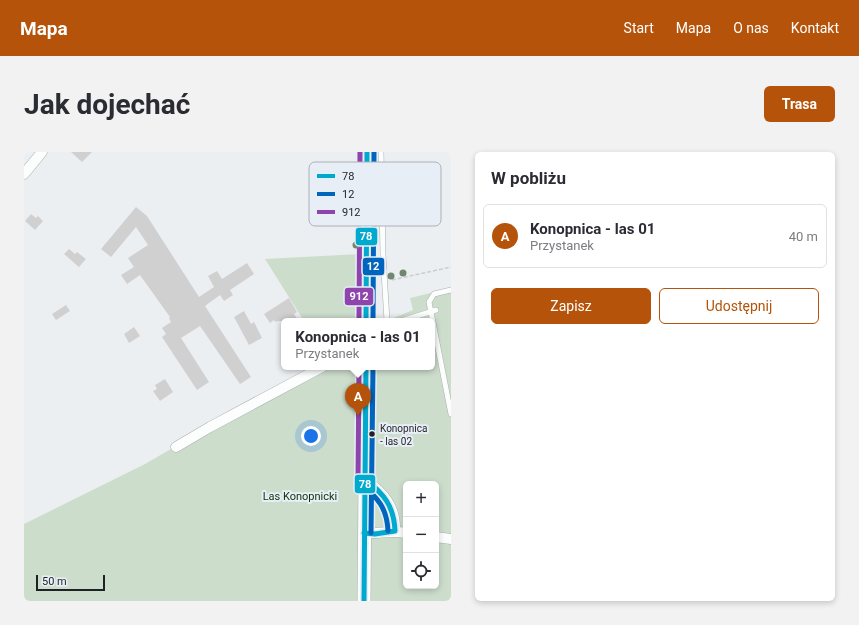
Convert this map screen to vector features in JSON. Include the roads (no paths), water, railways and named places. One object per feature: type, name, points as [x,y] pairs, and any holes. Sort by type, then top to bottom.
[{"type":"street","points":[[24,174],[42,152]]},
{"type":"street","points":[[366,152],[366,162]]},
{"type":"street","points":[[366,318],[367,226]]},
{"type":"street","points":[[176,447],[210,426],[316,370]]},
{"type":"street","points":[[364,601],[366,370]]},
{"type":"street","points":[[364,479],[376,488],[391,507],[395,519],[395,531]]},
{"type":"street","points":[[364,533],[375,534],[395,531],[403,532]]},
{"type":"street","points":[[439,537],[451,539]]},
{"type":"lane","points":[[382,152],[382,162]]},
{"type":"lane","points":[[383,226],[384,282],[387,318]]},
{"type":"lane","points":[[367,269],[384,271]]},
{"type":"lane","points":[[431,318],[429,302],[434,294],[451,290]]},
{"type":"lane","points":[[411,318],[436,310]]},
{"type":"lane","points":[[435,336],[451,414]]},
{"type":"place","name":"Konopnica - las 01","points":[[358,416]]},
{"type":"place","name":"Konopnica - las 02","points":[[372,434]]},
{"type":"park label","name":"Las Konopnicki","points":[[300,496]]}]
